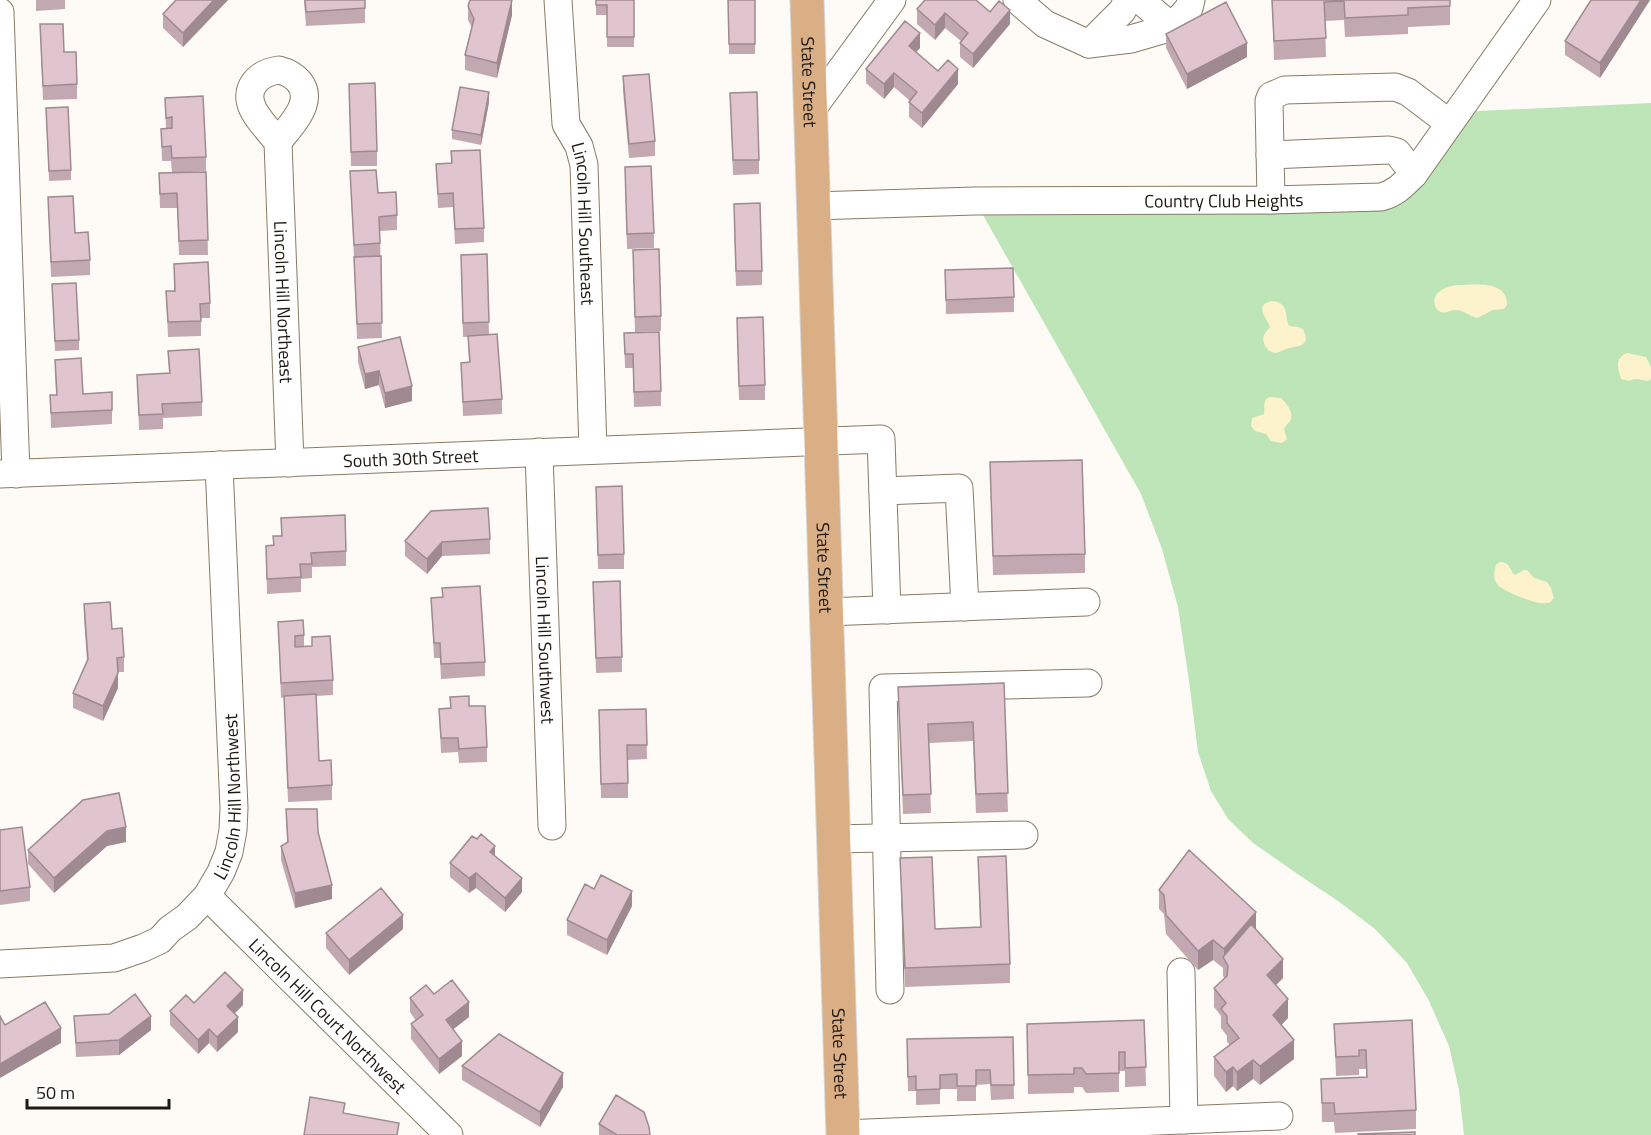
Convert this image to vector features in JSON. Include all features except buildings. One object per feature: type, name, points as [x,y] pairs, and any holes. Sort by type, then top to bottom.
[{"type":"main road","name":"State Street","points":[[807,0],[843,1134]]},
{"type":"street","name":"Lincoln Hill Southeast","points":[[558,0],[566,124],[579,146],[584,165],[593,450]]},
{"type":"street","points":[[810,112],[892,0]]},
{"type":"street","points":[[1017,0],[1045,24],[1089,44],[1131,39],[1172,27],[1189,8],[1191,0]]},
{"type":"street","points":[[1089,44],[1122,11],[1128,0]]},
{"type":"street","points":[[1140,0],[1172,27]]},
{"type":"street","name":"Country Club Heights","points":[[813,206],[975,201],[1271,200],[1382,197],[1399,189],[1414,174],[1537,0]]},
{"type":"street","points":[[0,12],[8,474]]},
{"type":"street","points":[[1271,200],[1269,101],[1271,96],[1285,90],[1395,87],[1408,92],[1449,123]]},
{"type":"street","name":"Lincoln Hill Northeast","points":[[278,142],[290,463]]},
{"type":"street","points":[[1270,155],[1389,150],[1397,152],[1414,174]]},
{"type":"street","name":"South 30th Street","points":[[8,474],[881,439],[883,491]]},
{"type":"street","name":"Lincoln Hill Southwest","points":[[539,452],[552,826]]},
{"type":"street","name":"Lincoln Hill Northwest","points":[[0,964],[114,958],[143,948],[159,940],[187,917],[207,896],[221,872],[229,852],[234,808],[219,465]]},
{"type":"street","points":[[887,610],[883,491],[959,488],[965,607]]},
{"type":"street","points":[[826,612],[1086,602]]},
{"type":"street","points":[[890,990],[883,688],[1088,683]]},
{"type":"street","points":[[833,839],[1024,835]]},
{"type":"street","name":"Lincoln Hill Court Northwest","points":[[207,896],[449,1135]]},
{"type":"street","points":[[1182,972],[1184,1120]]},
{"type":"street","points":[[843,1134],[1279,1116]]},
{"type":"green space","points":[[1651,103],[1651,1135],[1464,1135],[1459,1090],[1449,1046],[1429,1001],[1407,963],[1375,929],[1253,843],[1228,819],[1211,791],[1198,752],[1178,607],[1162,549],[1141,494],[975,201],[1381,197],[1457,112]]},
{"type":"sand","points":[[1480,284],[1496,287],[1506,297],[1507,305],[1504,309],[1493,310],[1477,318],[1458,310],[1445,313],[1439,311],[1435,307],[1435,297],[1444,289],[1456,285]]},
{"type":"sand","points":[[1272,301],[1282,304],[1289,326],[1303,329],[1306,338],[1304,343],[1276,353],[1266,347],[1263,338],[1270,327],[1262,309],[1263,305]]},
{"type":"sand","points":[[1627,353],[1646,357],[1651,367],[1651,379],[1629,381],[1621,379],[1619,361]]},
{"type":"sand","points":[[1270,397],[1281,398],[1291,412],[1290,421],[1284,429],[1287,439],[1282,443],[1271,441],[1266,434],[1255,431],[1251,426],[1252,418],[1264,414],[1265,402]]},
{"type":"sand","points":[[1500,562],[1508,565],[1515,575],[1527,570],[1534,578],[1547,582],[1554,598],[1549,603],[1535,602],[1500,587],[1494,575],[1496,565]]}]
